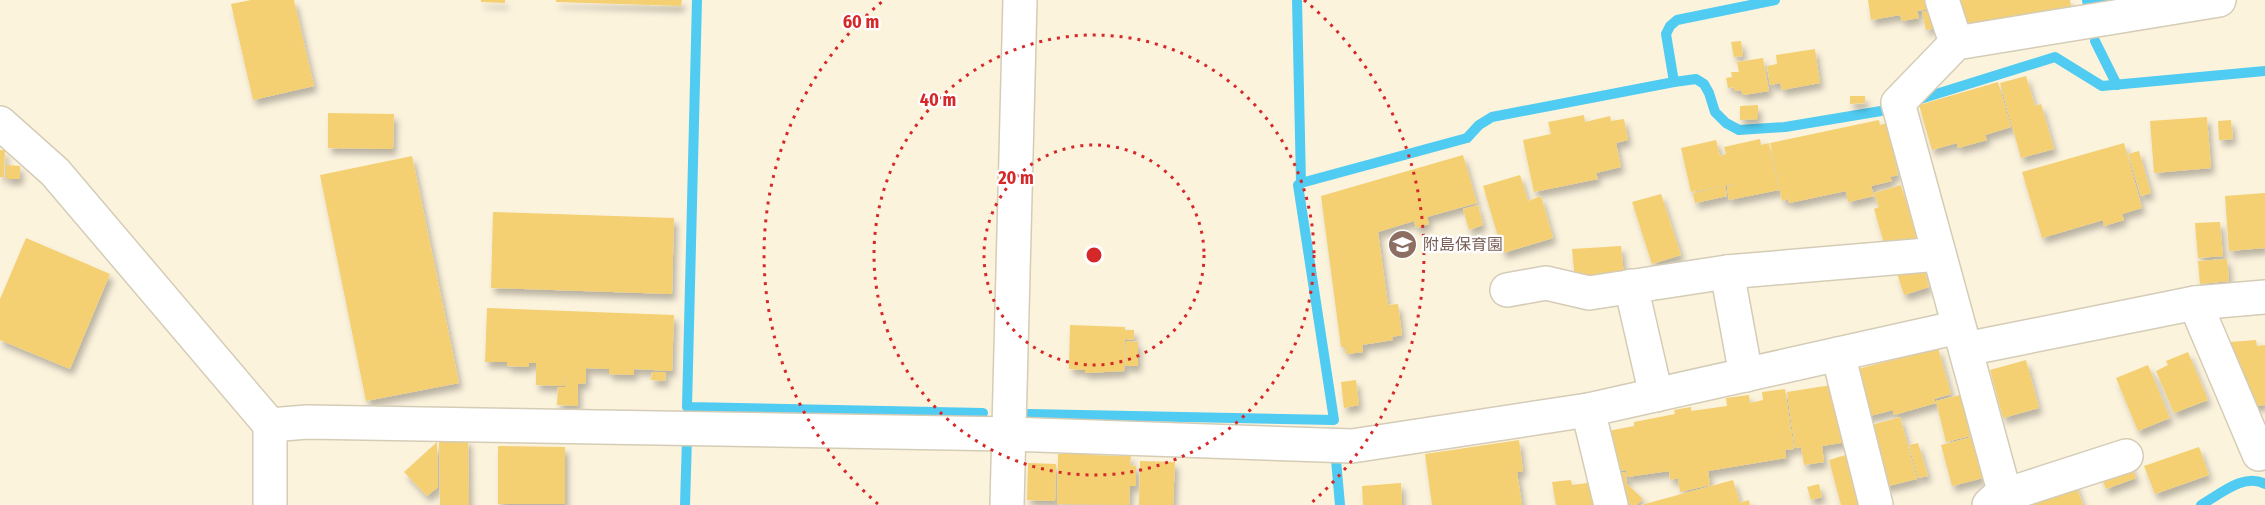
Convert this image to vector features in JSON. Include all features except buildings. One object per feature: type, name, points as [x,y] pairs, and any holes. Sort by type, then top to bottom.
[{"type":"street","points":[[1007,505],[1020,0]]},
{"type":"street","points":[[1942,0],[1956,43]]},
{"type":"street","points":[[2126,456],[1997,498],[1963,338],[1898,103],[1956,43],[2220,0]]},
{"type":"street","points":[[0,123],[55,172],[270,425],[270,505]]},
{"type":"street","points":[[1507,290],[1545,282],[1588,293],[1727,272],[1939,254]]},
{"type":"street","points":[[1727,272],[1746,375]]},
{"type":"street","points":[[1631,286],[1656,395]]},
{"type":"street","points":[[270,425],[307,422],[1008,434],[1352,446],[1588,410],[1839,354],[2195,303],[2265,297]]},
{"type":"street","points":[[2195,303],[2259,454]]},
{"type":"street","points":[[1839,354],[1876,505]]},
{"type":"street","points":[[1588,410],[1611,505]]},
{"type":"waterway","points":[[697,0],[687,407],[983,413]]},
{"type":"waterway","points":[[1297,0],[1301,183]]},
{"type":"waterway","points":[[1674,82],[1666,34],[1677,20],[1775,0]]},
{"type":"waterway","points":[[2087,0],[2088,5],[2115,0]]},
{"type":"waterway","points":[[2095,41],[2117,85]]},
{"type":"waterway","points":[[1917,100],[2055,57],[2102,86],[2265,71]]},
{"type":"waterway","points":[[1029,414],[1334,420],[1298,185],[1301,183],[1467,138],[1479,125],[1492,117],[1696,79],[1704,84],[1715,112],[1726,123],[1739,130],[1785,127],[1881,111]]},
{"type":"waterway","points":[[685,505],[687,438]]},
{"type":"waterway","points":[[1336,460],[1340,505]]},
{"type":"waterway","points":[[2201,505],[2241,483],[2257,481],[2265,484]]},
{"type":"place","name":"附島保育園","points":[[1402,244]]}]
